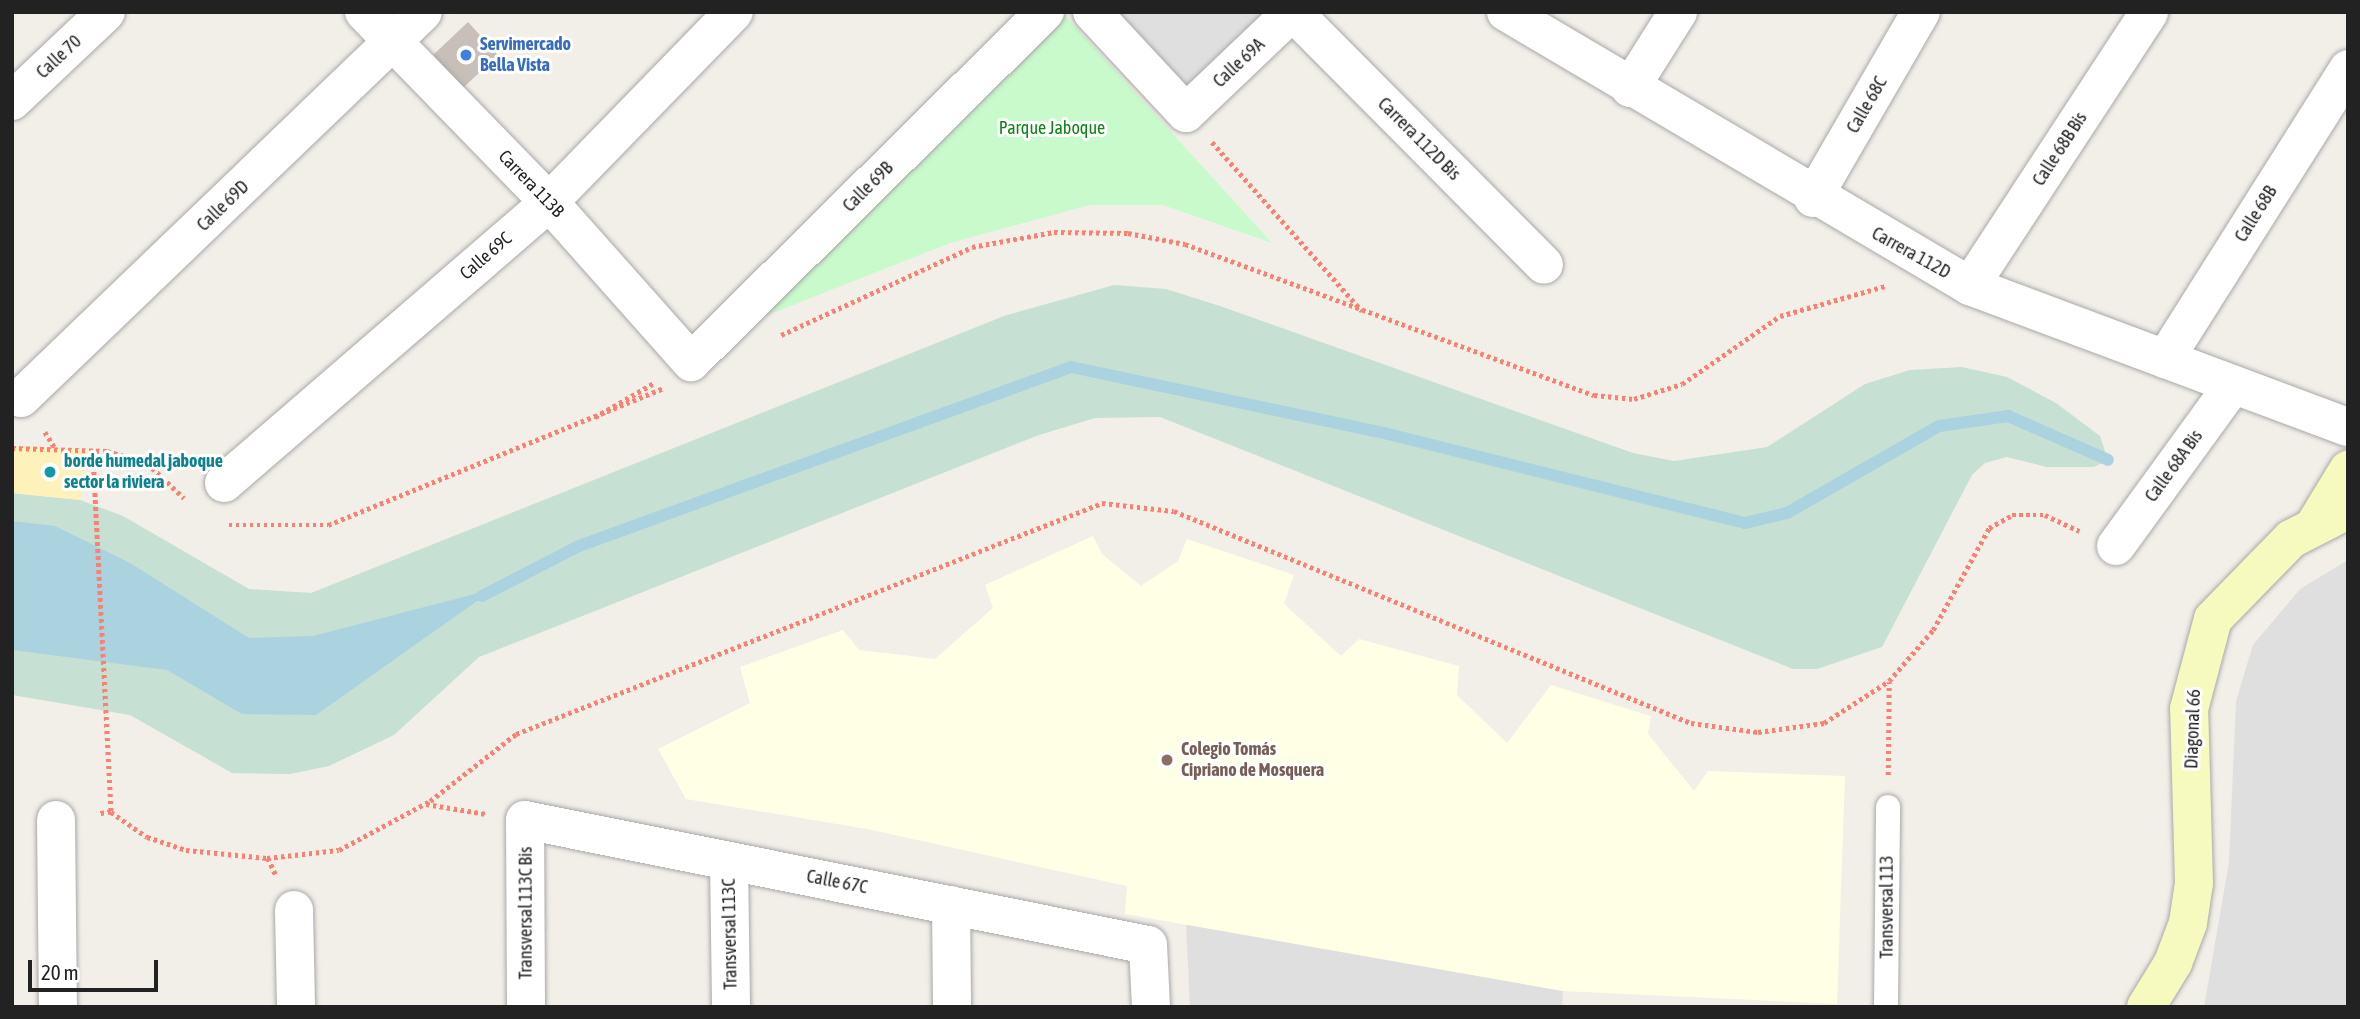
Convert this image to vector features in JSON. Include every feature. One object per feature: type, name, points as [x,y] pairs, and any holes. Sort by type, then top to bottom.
[{"type":"street","name":"Calle 70","points":[[12,101],[106,12]]},
{"type":"street","name":"Carrera 113B","points":[[364,12],[549,202],[681,374]]},
{"type":"street","name":"Calle 69D","points":[[21,398],[394,43],[423,12]]},
{"type":"street","name":"Calle 69C","points":[[224,483],[549,202],[734,12]]},
{"type":"street","name":"Calle 69B","points":[[681,374],[1045,12]]},
{"type":"street","points":[[1092,12],[1186,113]]},
{"type":"street","name":"Calle 69A","points":[[1186,113],[1293,12]]},
{"type":"street","name":"Carrera 112D Bis","points":[[1293,12],[1544,265]]},
{"type":"street","name":"Carrera 112D","points":[[1506,12],[1813,198],[1970,286],[2348,426]]},
{"type":"street","points":[[1630,88],[1678,12]]},
{"type":"street","name":"Calle 68C","points":[[1813,198],[1921,12]]},
{"type":"street","name":"Calle 68B Bis","points":[[1970,286],[2149,12]]},
{"type":"street","name":"Calle 68B","points":[[2165,359],[2348,69]]},
{"type":"street","name":"Calle 68A Bis","points":[[2116,546],[2233,385]]},
{"type":"street","points":[[2314,526],[2348,470]]},
{"type":"street","name":"Diagonal 66","points":[[2146,1007],[2174,963],[2194,883],[2189,709],[2197,661],[2213,619],[2238,586],[2314,526],[2348,510]]},
{"type":"street","points":[[56,820],[58,1007]]},
{"type":"street","name":"Calle 67C","points":[[525,820],[1148,945],[1151,1007]]},
{"type":"street","name":"Transversal 113C Bis","points":[[525,820],[526,1007]]},
{"type":"street","name":"Transversal 113C","points":[[729,861],[731,1007]]},
{"type":"street","points":[[951,905],[952,1007]]},
{"type":"street","points":[[294,910],[296,1007]]},
{"type":"lane","name":"Transversal 113","points":[[1886,1007],[1888,807]]},
{"type":"path","points":[[1186,113],[1362,312]]},
{"type":"path","points":[[771,339],[972,247],[1054,232],[1128,233],[1185,244],[1362,312],[1594,395],[1633,399],[1682,384],[1780,316],[1895,286]]},
{"type":"path","points":[[218,522],[250,530],[328,525],[570,432],[681,374]]},
{"type":"path","points":[[570,432],[681,374]]},
{"type":"path","points":[[12,448],[93,450],[147,463],[195,508]]},
{"type":"path","points":[[93,450],[109,781]]},
{"type":"path","points":[[111,812],[148,837],[186,850],[267,858],[339,850],[425,804],[516,734],[1102,503],[1174,511],[1691,723],[1758,732],[1824,723],[1889,681],[1933,630],[1989,528],[2012,514],[2045,515],[2116,546]]},
{"type":"path","points":[[1888,807],[1889,681]]},
{"type":"path","points":[[425,804],[525,820]]},
{"type":"shaded area","points":[[1096,12],[1293,12],[1186,113]]},
{"type":"shaded area","points":[[1114,285],[1166,289],[1633,453],[1674,461],[1767,447],[1865,384],[1910,370],[1962,367],[2007,377],[2056,403],[2100,436],[2108,460],[2094,467],[2047,467],[2007,457],[1985,463],[1972,475],[1882,647],[1817,669],[1793,669],[1160,417],[1095,418],[1039,435],[479,657],[394,735],[329,766],[290,774],[232,773],[130,715],[12,695],[12,493],[80,500],[123,516],[249,589],[311,593],[1004,316]]},
{"type":"shaded area","name":"Colegio Tomás Cipriano de Mosquera","points":[[1093,536],[1102,554],[1141,586],[1178,561],[1187,539],[1294,575],[1284,604],[1341,656],[1359,639],[1459,666],[1457,695],[1507,743],[1551,685],[1651,716],[1648,734],[1694,791],[1708,771],[1845,776],[1837,1004],[1563,991],[1125,914],[1127,886],[867,829],[686,799],[658,749],[750,703],[740,667],[843,630],[859,650],[935,659],[993,608],[985,585]]},
{"type":"shaded area","points":[[2348,560],[2348,1006],[2204,1007],[2229,862],[2236,701],[2253,645],[2300,589]]},
{"type":"shaded area","points":[[1186,923],[1563,991],[1562,1007],[1190,1007]]},
{"type":"sand","name":"borde humedal jaboque sector la riviera","points":[[12,446],[93,450],[80,500],[12,493]]},
{"type":"green space","name":"Parque Jaboque","points":[[1062,12],[1272,243],[1163,205],[1090,205],[950,243],[727,331]]},
{"type":"water","points":[[12,521],[55,526],[130,563],[249,638],[313,636],[494,589],[316,715],[242,714],[167,670],[12,650]]},
{"type":"building","name":"Servimercado Bella Vista","points":[[468,22],[498,55],[463,88],[433,55]]},
{"type":"waterway","points":[[482,596],[579,546],[1071,367],[1388,434],[1745,523],[1787,513],[1939,426],[2008,416],[2108,460]]},
{"type":"place","name":"Servimercado Bella Vista","points":[[466,55]]},
{"type":"place","name":"borde humedal jaboque sector la riviera","points":[[50,472]]},
{"type":"place","name":"Colegio Tomás Cipriano de Mosquera","points":[[1167,760]]}]
